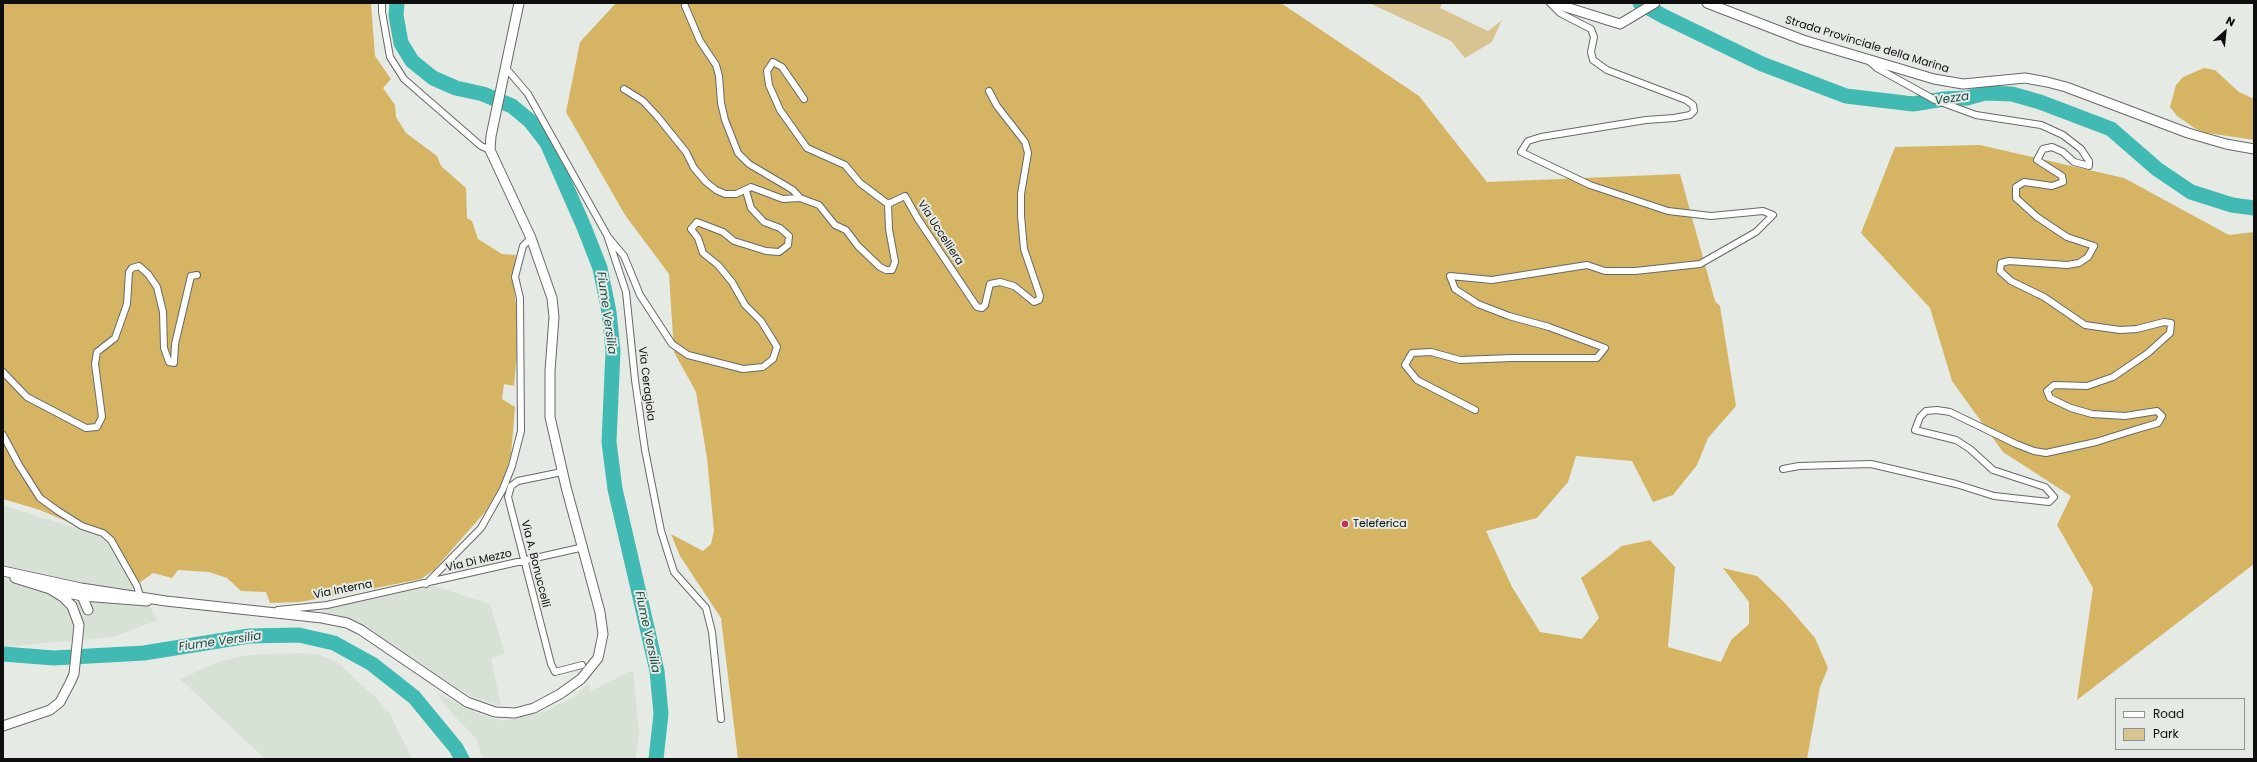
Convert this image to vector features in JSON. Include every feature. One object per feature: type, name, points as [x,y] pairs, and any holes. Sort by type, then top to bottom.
[{"type":"main road","points":[[82,592],[120,593],[159,600],[322,618],[347,623],[361,630],[466,702],[495,712],[515,713],[534,708],[573,686],[584,676],[598,658],[603,634],[600,612],[550,417],[550,371],[554,317],[553,304],[542,266],[531,238],[490,150],[491,136],[519,3]]},
{"type":"main road","points":[[1551,3],[1620,24],[1655,3]]},
{"type":"main road","name":"Strada Provinciale della Marina","points":[[1707,3],[1803,40],[1934,80],[1962,84],[2025,78],[2066,87],[2188,133],[2226,144],[2254,149]]},
{"type":"main road","points":[[3,571],[49,586],[82,592],[107,599],[139,602],[159,600]]},
{"type":"main road","points":[[4,727],[50,710],[60,702],[70,683],[75,666],[79,625],[74,608],[66,599],[49,586]]},
{"type":"main road","points":[[74,608],[82,592]]},
{"type":"main road","points":[[82,592],[88,610]]},
{"type":"main road","points":[[79,625],[88,610],[97,603],[107,599]]},
{"type":"street","points":[[382,3],[382,12],[390,57],[404,79],[477,143],[490,150]]},
{"type":"street","points":[[1474,410],[1417,380],[1405,365],[1412,353],[1431,352],[1460,360],[1512,358],[1597,358],[1605,348],[1549,327],[1509,316],[1478,304],[1455,289],[1450,276],[1492,280],[1587,265],[1605,271],[1635,271],[1700,264],[1756,232],[1773,215],[1763,211],[1711,216],[1668,212],[1590,185],[1521,152],[1528,141],[1541,137],[1646,120],[1674,118],[1690,115],[1694,111],[1694,105],[1686,100],[1607,70],[1593,60],[1591,52],[1594,37],[1591,29],[1560,13],[1551,3]]},
{"type":"street","points":[[685,6],[700,41],[716,65],[719,76],[721,103],[725,120],[738,153],[749,164],[793,190],[800,198]]},
{"type":"street","points":[[1783,469],[1799,466],[1871,464],[1956,484],[1994,496],[2049,502],[2054,497],[2045,487],[1993,470],[1970,449],[1956,440],[1915,430],[1920,416],[1926,411],[1937,410],[1950,412],[2016,444],[2034,451],[2046,453],[2096,442],[2131,432],[2158,423],[2162,416],[2157,411],[2126,416],[2092,414],[2071,408],[2050,398],[2047,391],[2054,385],[2087,386],[2112,377],[2148,353],[2170,333],[2171,323],[2164,322],[2137,329],[2120,330],[2085,325],[2044,297],[2011,281],[2000,271],[2001,262],[2009,261],[2067,265],[2079,263],[2088,257],[2094,246],[2067,237],[2037,218],[2016,198],[2016,187],[2024,182],[2052,186],[2063,182],[2062,176],[2037,160],[2043,149],[2052,147],[2063,152],[2074,162],[2089,166],[2089,161],[2081,149],[2063,135],[2041,125],[1976,115],[1935,100],[1877,68],[1868,60]]},
{"type":"street","points":[[624,89],[643,101],[657,116],[686,152],[694,168],[706,182],[725,194],[736,194],[751,188],[783,199],[800,198],[819,205],[835,225],[846,230],[858,246],[880,268],[892,270],[895,262],[889,230],[888,204],[860,183],[845,165],[807,148],[780,110],[770,85],[767,71],[773,62],[782,67],[804,99]]},
{"type":"street","name":"Via Ceragiola","points":[[505,67],[528,94],[606,235],[626,292],[635,380],[644,442],[665,547],[674,572],[706,608],[712,632],[721,719]]},
{"type":"street","name":"Via Uccelliera","points":[[888,204],[905,196],[918,220],[977,307],[982,308],[985,305],[990,284],[1000,282],[1014,286],[1034,302],[1039,300],[1040,296],[1024,249],[1021,216],[1021,194],[1028,153],[1025,142],[997,106],[989,90]]},
{"type":"street","points":[[606,235],[624,256],[640,295],[672,344],[688,355],[743,369],[763,367],[773,359],[777,347],[761,321],[745,305],[732,282],[718,265],[703,253],[698,238],[691,229],[697,222],[723,232],[734,242],[766,251],[779,252],[788,245],[789,236],[780,228],[764,222],[751,208],[746,191]]},
{"type":"street","points":[[426,584],[481,528],[503,488],[512,466],[520,431],[520,298],[515,277],[523,246],[531,238]]},
{"type":"street","points":[[3,372],[26,397],[86,428],[97,427],[102,417],[94,364],[97,352],[115,338],[127,304],[129,272],[132,268],[139,266],[148,274],[157,287],[163,312],[164,348],[169,362],[174,363],[175,344],[191,276],[197,275]]},
{"type":"street","points":[[3,434],[19,465],[40,498],[82,526],[103,533],[111,540],[137,586],[140,596]]},
{"type":"street","name":"Via A. Bonuccelli","points":[[563,470],[557,473],[518,481],[511,486],[508,497],[551,664],[555,672],[582,665]]},
{"type":"street","name":"Via Di Mezzo","points":[[426,584],[584,547]]},
{"type":"street","name":"Via Interna","points":[[263,612],[327,605],[426,584]]},
{"type":"shaded area","points":[[3,3],[371,3],[375,56],[391,79],[383,88],[395,105],[396,117],[406,133],[437,156],[441,166],[466,188],[467,218],[472,221],[478,239],[502,254],[516,255],[513,280],[519,328],[514,386],[504,384],[502,399],[515,407],[511,455],[502,483],[485,512],[434,570],[421,579],[299,602],[270,603],[266,592],[241,591],[227,578],[209,572],[178,570],[172,578],[153,573],[135,586],[106,538],[40,510],[3,499]]},
{"type":"shaded area","points":[[616,3],[1281,3],[1419,96],[1487,182],[1680,174],[1715,301],[1720,306],[1736,406],[1708,438],[1697,465],[1673,495],[1653,502],[1632,461],[1576,456],[1568,482],[1537,518],[1486,531],[1512,587],[1540,632],[1582,639],[1599,618],[1581,578],[1622,546],[1650,540],[1675,567],[1668,647],[1721,662],[1731,640],[1749,624],[1749,602],[1723,568],[1757,576],[1784,602],[1815,638],[1828,668],[1820,687],[1807,759],[738,759],[721,618],[680,556],[671,534],[703,551],[711,544],[714,531],[707,458],[696,392],[674,352],[669,274],[625,215],[566,112],[580,42]]},
{"type":"shaded area","points":[[2204,68],[2215,70],[2239,92],[2254,99],[2254,140],[2207,133],[2196,129],[2177,116],[2170,107],[2176,85],[2183,77]]},
{"type":"shaded area","points":[[1980,145],[2124,178],[2229,235],[2254,232],[2254,564],[2077,700],[2093,588],[2057,525],[2071,496],[2003,452],[1952,381],[1930,308],[1861,233],[1895,147]]},
{"type":"shaded area","points":[[3,505],[106,538],[158,620],[114,637],[3,647]]},
{"type":"shaded area","points":[[434,586],[490,604],[505,654],[491,658],[501,706],[470,696],[361,624],[320,610]]},
{"type":"shaded area","points":[[304,653],[320,655],[337,662],[376,698],[390,714],[412,759],[265,759],[180,679],[220,661],[248,655]]},
{"type":"shaded area","points":[[633,670],[639,735],[635,759],[483,759],[476,738],[447,708],[437,693],[481,715],[503,721],[543,712],[576,696],[588,683],[591,691]]},
{"type":"green space","points":[[1369,3],[1442,3],[1440,8],[1488,31],[1502,20],[1492,42],[1465,58],[1451,41]]},
{"type":"waterway","name":"Fiume Versilia","points":[[397,3],[396,15],[401,43],[412,61],[433,78],[456,88],[483,94],[512,106],[530,121],[547,143],[584,227],[600,268],[609,312],[613,351],[609,442],[615,489],[657,671],[661,714],[656,759]]},
{"type":"waterway","name":"Vezza","points":[[1640,3],[1663,16],[1762,64],[1846,96],[1913,104],[1944,99],[1967,98],[1985,93],[2012,94],[2040,102],[2111,129],[2157,169],[2191,192],[2232,205],[2254,208]]},
{"type":"waterway","name":"Fiume Versilia","points":[[3,654],[54,658],[144,653],[249,636],[299,635],[334,643],[372,664],[414,697],[456,748],[462,759]]},
{"type":"place","name":"Teleferica","points":[[1345,524]]}]
